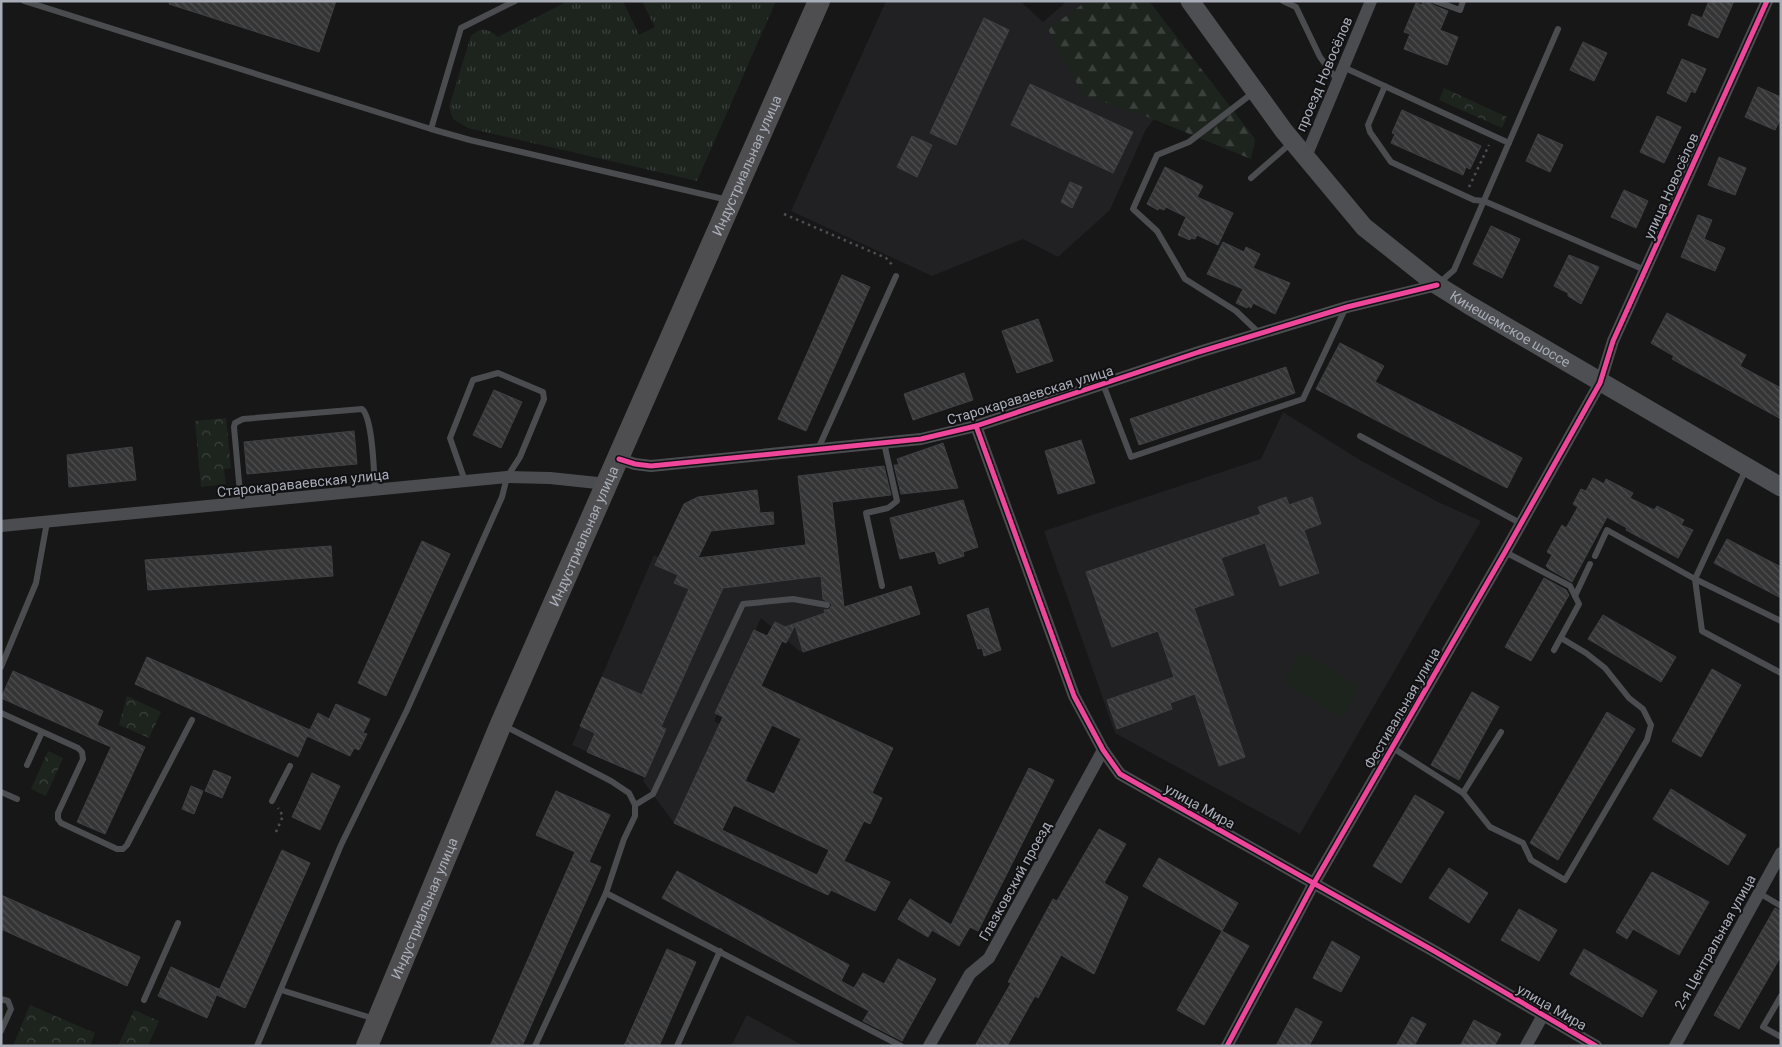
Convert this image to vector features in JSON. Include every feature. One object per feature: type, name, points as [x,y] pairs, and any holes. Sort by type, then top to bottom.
[{"type":"highway","name":"Индустриальная улица","points":[[367,1046],[501,724],[819,1]]},
{"type":"main road","name":"Кинешемское шоссе","points":[[1190,1],[1292,142],[1364,227],[1437,285],[1600,383],[1781,487]]},
{"type":"street","name":"проезд Новосёлов","points":[[1305,158],[1371,1]]},
{"type":"street","name":"улица Новосёлов","points":[[1600,383],[1613,341],[1767,1]]},
{"type":"street","name":"Старокараваевская улица","points":[[619,459],[651,466],[921,439],[976,426],[1259,333],[1346,307],[1437,285]]},
{"type":"street","name":"Фестивальная улица","points":[[1227,1046],[1314,883],[1393,748],[1600,383]]},
{"type":"street","name":"улица Мира","points":[[976,426],[1074,696],[1103,750],[1120,774],[1314,883],[1596,1046]]},
{"type":"street","name":"Старокараваевская улица","points":[[1,526],[507,477],[550,478],[607,484]]},
{"type":"street","name":"Глазковский проезд","points":[[930,1046],[970,974],[990,958],[1103,750]]},
{"type":"street","name":"2-я Центральная улица","points":[[1675,1046],[1781,853]]},
{"type":"street","points":[[1526,1046],[1543,1015]]},
{"type":"lane","points":[[24,1],[470,140],[732,200]]},
{"type":"lane","points":[[431,129],[461,28],[515,1]]},
{"type":"lane","points":[[1283,1],[1296,7],[1320,57],[1338,81]]},
{"type":"lane","points":[[1435,1],[1460,10],[1463,1]]},
{"type":"lane","points":[[1437,285],[1454,270],[1558,29]]},
{"type":"lane","points":[[1344,67],[1509,143]]},
{"type":"lane","points":[[1385,86],[1368,125],[1370,132],[1391,162],[1465,196],[1484,200],[1645,270]]},
{"type":"lane","points":[[1255,91],[1189,142],[1157,154],[1133,209],[1156,231],[1185,279],[1236,311],[1259,333]]},
{"type":"lane","points":[[1251,178],[1292,142]]},
{"type":"lane","points":[[818,449],[896,276]]},
{"type":"lane","points":[[1103,384],[1131,457],[1304,399],[1346,307]]},
{"type":"lane","points":[[257,1046],[341,845],[407,710],[498,506],[507,477],[520,457],[544,396],[539,390],[498,373],[473,380],[451,433],[451,444],[465,481]]},
{"type":"lane","points":[[241,504],[234,427],[235,423],[243,419],[362,409],[366,414],[370,430],[375,490]]},
{"type":"lane","points":[[1360,436],[1520,523]]},
{"type":"lane","points":[[882,586],[866,513],[888,508],[897,500],[884,442]]},
{"type":"lane","points":[[1746,468],[1695,579],[1702,631],[1781,673]]},
{"type":"lane","points":[[1,667],[36,584],[47,522]]},
{"type":"lane","points":[[1595,556],[1607,530],[1695,579],[1781,621]]},
{"type":"lane","points":[[1505,552],[1570,586],[1579,604],[1554,650]]},
{"type":"lane","points":[[1575,596],[1590,564]]},
{"type":"lane","points":[[635,805],[653,794],[743,604],[792,599],[827,605]]},
{"type":"lane","points":[[1393,748],[1463,794],[1490,827],[1523,843],[1531,860],[1565,880],[1647,740],[1651,725],[1643,709],[1629,698],[1605,668],[1586,653],[1561,638]]},
{"type":"lane","points":[[1,713],[78,748],[82,752],[83,759],[58,813],[58,819],[69,827],[117,849],[123,849],[127,845],[192,720]]},
{"type":"lane","points":[[501,724],[611,781],[629,793],[635,805],[634,816],[624,839],[606,893],[536,1046]]},
{"type":"lane","points":[[27,765],[42,732]]},
{"type":"lane","points":[[1463,794],[1501,732]]},
{"type":"lane","points":[[272,801],[290,766]]},
{"type":"lane","points":[[1,792],[17,799]]},
{"type":"lane","points":[[606,893],[901,1046]]},
{"type":"lane","points":[[1759,893],[1781,906]]},
{"type":"lane","points":[[144,1000],[178,923]]},
{"type":"lane","points":[[677,1046],[720,951]]},
{"type":"lane","points":[[281,990],[378,1019]]},
{"type":"lane","points":[[1781,996],[1763,1027],[1781,1037]]},
{"type":"lane","points":[[1,998],[8,1001],[11,1009],[1,1031]]},
{"type":"path","points":[[1465,196],[1493,135]]},
{"type":"path","points":[[784,214],[886,258],[893,264],[896,276]]},
{"type":"path","points":[[272,801],[283,816],[276,832]]},
{"type":"shaded area","points":[[886,1],[1020,1],[1043,22],[1067,1],[1121,1],[1190,77],[1146,129],[1110,210],[1058,257],[1023,239],[932,276],[791,211]]},
{"type":"shaded area","points":[[1283,412],[1360,460],[1440,503],[1481,521],[1300,834],[1115,733],[1044,531],[1261,459]]},
{"type":"shaded area","points":[[837,542],[842,591],[838,591],[841,608],[803,652],[799,651],[761,618],[714,721],[720,724],[674,823],[643,781],[644,777],[572,745],[654,555],[692,573],[700,558]]},
{"type":"shaded area","points":[[747,1015],[804,1046],[731,1046]]},
{"type":"green space","points":[[568,1],[623,1],[639,35],[655,27],[642,1],[776,1],[697,181],[468,128],[453,119],[449,107],[471,36],[478,31],[485,30],[498,37]]},
{"type":"green space","points":[[1087,1],[1149,1],[1255,139],[1251,159],[1143,115],[1083,95],[1048,29]]},
{"type":"green space","points":[[1444,88],[1507,117],[1502,128],[1439,100]]},
{"type":"green space","points":[[226,418],[231,468],[224,469],[226,484],[201,487],[195,421]]},
{"type":"green space","points":[[1304,653],[1356,684],[1358,690],[1345,715],[1338,716],[1288,685],[1285,679],[1299,654]]},
{"type":"green space","points":[[127,696],[161,712],[149,738],[119,725]]},
{"type":"green space","points":[[48,751],[63,758],[46,796],[31,789]]},
{"type":"green space","points":[[30,1005],[95,1033],[90,1046],[13,1046]]},
{"type":"green space","points":[[134,1010],[159,1021],[148,1046],[118,1046]]},
{"type":"building","points":[[170,1],[336,1],[319,52],[169,4]]},
{"type":"building","points":[[1423,1],[1430,1],[1433,5],[1448,11],[1440,30],[1458,37],[1447,65],[1404,49],[1410,34],[1404,32],[1416,3],[1422,5]]},
{"type":"building","points":[[1709,1],[1734,1],[1718,38],[1688,25],[1692,14],[1702,18]]},
{"type":"building","points":[[984,18],[1009,30],[956,145],[930,133]]},
{"type":"building","points":[[1583,42],[1607,53],[1594,81],[1570,70]]},
{"type":"building","points":[[1682,59],[1706,69],[1695,93],[1691,91],[1686,102],[1667,93]]},
{"type":"building","points":[[1030,84],[1133,132],[1113,173],[1011,125]]},
{"type":"building","points":[[1758,87],[1781,97],[1781,118],[1775,130],[1745,117]]},
{"type":"building","points":[[1402,110],[1481,146],[1470,169],[1466,167],[1463,175],[1391,143],[1395,134],[1392,133]]},
{"type":"building","points":[[1657,116],[1681,127],[1664,163],[1640,152]]},
{"type":"building","points":[[1538,134],[1563,145],[1550,172],[1526,161]]},
{"type":"building","points":[[912,136],[932,145],[917,177],[897,167]]},
{"type":"building","points":[[1719,157],[1746,168],[1735,195],[1708,185]]},
{"type":"building","points":[[1165,167],[1203,186],[1197,197],[1233,213],[1218,245],[1197,235],[1195,239],[1191,238],[1190,240],[1178,235],[1186,217],[1166,207],[1164,210],[1159,208],[1158,210],[1147,204]]},
{"type":"building","points":[[1070,182],[1082,187],[1072,208],[1061,202]]},
{"type":"building","points":[[1624,190],[1648,201],[1636,228],[1611,217]]},
{"type":"building","points":[[1698,215],[1712,220],[1704,239],[1725,248],[1715,271],[1681,257]]},
{"type":"building","points":[[1491,226],[1520,239],[1502,278],[1473,264]]},
{"type":"building","points":[[1223,242],[1244,252],[1246,247],[1260,254],[1253,268],[1290,283],[1275,314],[1253,303],[1251,308],[1248,306],[1247,308],[1236,303],[1243,289],[1207,274]]},
{"type":"building","points":[[1569,255],[1599,267],[1581,304],[1568,296],[1568,293],[1554,286]]},
{"type":"building","points":[[842,275],[870,287],[806,431],[778,419]]},
{"type":"building","points":[[1667,313],[1746,355],[1740,366],[1781,388],[1781,419],[1672,359],[1674,356],[1651,343]]},
{"type":"building","points":[[1038,319],[1053,361],[1017,373],[1002,331]]},
{"type":"building","points":[[1340,343],[1384,366],[1375,382],[1522,458],[1507,488],[1316,389]]},
{"type":"building","points":[[1286,367],[1295,393],[1139,445],[1130,419]]},
{"type":"building","points":[[964,373],[973,400],[913,420],[904,394]]},
{"type":"building","points":[[494,390],[522,402],[501,448],[473,435]]},
{"type":"building","points":[[354,431],[357,464],[247,474],[244,442]]},
{"type":"building","points":[[1081,440],[1095,483],[1058,494],[1045,451]]},
{"type":"building","points":[[943,443],[958,488],[901,494],[894,465],[899,465],[897,459]]},
{"type":"building","points":[[132,447],[136,480],[69,487],[67,455]]},
{"type":"building","points":[[884,466],[891,495],[832,502],[844,607],[911,586],[920,614],[803,652],[795,625],[786,643],[782,641],[761,686],[893,748],[872,793],[882,798],[870,824],[864,821],[844,861],[890,882],[875,911],[831,890],[828,895],[674,823],[723,717],[715,713],[754,630],[767,636],[775,622],[785,627],[825,613],[824,610],[830,609],[832,604],[823,599],[821,576],[723,588],[661,727],[666,729],[645,777],[587,752],[595,733],[580,726],[602,677],[642,695],[689,589],[674,583],[678,575],[655,565],[684,504],[698,497],[757,490],[760,513],[773,512],[774,524],[711,531],[698,558],[806,545],[798,476]],"holes":[[[772,725],[801,739],[774,794],[745,781]],[[734,805],[829,850],[817,875],[722,830]]]},
{"type":"building","points":[[1593,478],[1604,484],[1606,479],[1633,493],[1630,498],[1654,510],[1657,506],[1684,520],[1681,525],[1693,530],[1678,558],[1626,530],[1627,528],[1607,517],[1572,582],[1549,569],[1546,566],[1552,555],[1547,552],[1562,525],[1566,528],[1578,507],[1573,504],[1581,489],[1586,491]]},
{"type":"building","points":[[1286,497],[1289,505],[1312,497],[1321,524],[1304,530],[1319,573],[1280,586],[1265,543],[1221,558],[1234,595],[1194,608],[1245,757],[1219,766],[1195,694],[1170,703],[1172,709],[1117,729],[1107,700],[1174,677],[1158,631],[1112,647],[1086,572],[1261,514],[1258,507]]},
{"type":"building","points":[[963,500],[978,547],[963,552],[964,556],[939,564],[935,551],[900,559],[890,518]]},
{"type":"building","points":[[1727,539],[1781,567],[1781,598],[1714,563]]},
{"type":"building","points":[[422,541],[450,554],[386,696],[358,683]]},
{"type":"building","points":[[331,546],[333,576],[148,590],[145,560]]},
{"type":"building","points":[[1544,578],[1566,590],[1569,595],[1531,661],[1505,647]]},
{"type":"building","points":[[988,608],[1001,650],[984,656],[982,648],[978,649],[967,615]]},
{"type":"building","points":[[1603,615],[1676,657],[1661,682],[1588,639]]},
{"type":"building","points":[[147,657],[310,730],[318,713],[329,719],[336,704],[370,719],[363,733],[367,734],[359,750],[354,748],[350,756],[307,736],[298,757],[135,684]]},
{"type":"building","points":[[1712,669],[1741,685],[1701,757],[1672,741]]},
{"type":"building","points":[[13,671],[103,711],[97,725],[145,747],[105,834],[77,822],[111,747],[1,698]]},
{"type":"building","points":[[1472,692],[1499,707],[1459,780],[1431,765]]},
{"type":"building","points":[[1607,712],[1635,729],[1558,860],[1530,843]]},
{"type":"building","points":[[1029,768],[1054,780],[978,931],[970,927],[959,946],[932,930],[928,937],[898,919],[910,899],[951,925]]},
{"type":"building","points":[[214,770],[231,777],[222,798],[205,791]]},
{"type":"building","points":[[312,773],[340,786],[320,830],[292,817]]},
{"type":"building","points":[[191,786],[203,791],[194,814],[182,809]]},
{"type":"building","points":[[1671,789],[1746,835],[1728,865],[1653,819]]},
{"type":"building","points":[[556,791],[610,815],[589,862],[601,867],[522,1046],[490,1046],[575,852],[536,835]]},
{"type":"building","points":[[1415,795],[1444,812],[1401,883],[1373,866]]},
{"type":"building","points":[[1099,829],[1126,844],[1104,883],[1128,897],[1094,974],[1061,955],[1038,998],[1035,996],[1007,1046],[975,1046],[1011,983],[1008,982],[1053,899],[1057,901]]},
{"type":"building","points":[[282,850],[310,863],[245,1008],[217,995]]},
{"type":"building","points":[[1159,858],[1238,903],[1222,931],[1143,886]]},
{"type":"building","points":[[1449,868],[1488,893],[1469,923],[1429,898]]},
{"type":"building","points":[[677,871],[849,965],[841,981],[854,988],[863,973],[884,984],[898,959],[936,979],[902,1041],[863,1021],[869,1011],[662,898]]},
{"type":"building","points":[[1652,872],[1709,902],[1679,955],[1633,929],[1627,939],[1616,932]]},
{"type":"building","points":[[1,895],[140,957],[127,986],[1,929]]},
{"type":"building","points":[[1775,908],[1781,911],[1781,956],[1739,1029],[1714,1015]]},
{"type":"building","points":[[1519,909],[1557,930],[1539,961],[1501,940]]},
{"type":"building","points":[[1222,931],[1249,946],[1204,1025],[1177,1010]]},
{"type":"building","points":[[1332,941],[1360,957],[1341,992],[1313,978]]},
{"type":"building","points":[[667,949],[696,962],[659,1046],[624,1046]]},
{"type":"building","points":[[1584,949],[1657,991],[1642,1017],[1570,974]]},
{"type":"building","points":[[171,967],[219,989],[207,1018],[158,996]]},
{"type":"building","points":[[1296,1008],[1322,1022],[1309,1046],[1276,1046]]},
{"type":"building","points":[[1412,1017],[1426,1024],[1414,1046],[1396,1046]]},
{"type":"building","points":[[1474,1020],[1501,1034],[1494,1046],[1460,1046]]},
{"type":"cycle path","points":[[1227,1046],[1314,883],[1600,383],[1613,341],[1767,1]]},
{"type":"cycle path","points":[[619,459],[651,466],[921,439],[976,426],[1199,352],[1347,307],[1437,285]]},
{"type":"cycle path","points":[[976,426],[1074,696],[1103,750],[1120,774],[1434,951],[1596,1046]]}]
